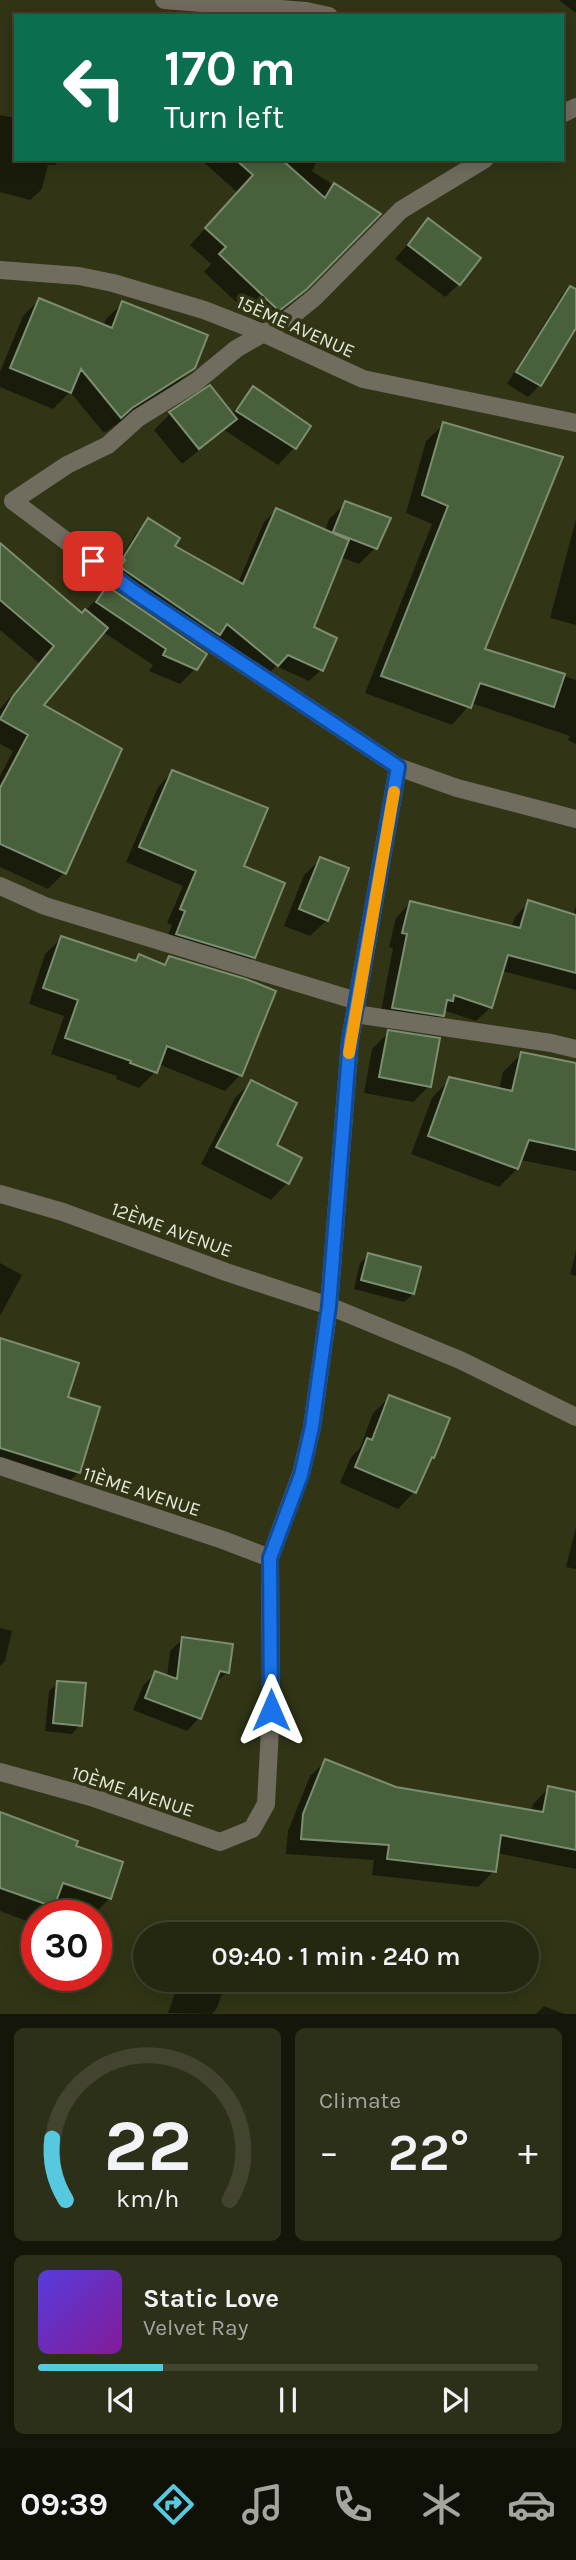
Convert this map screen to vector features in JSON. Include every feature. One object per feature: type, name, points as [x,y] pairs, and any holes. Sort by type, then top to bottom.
[{"type":"street","points":[[164,0],[320,14]]},
{"type":"street","points":[[482,161],[401,210],[315,297],[288,318],[236,349],[196,382],[138,418],[108,445],[67,465],[6,506],[398,767],[457,788],[576,819]]},
{"type":"street","name":"15ÈME AVENUE","points":[[0,270],[79,276],[113,283],[204,310],[263,333],[363,379],[576,423]]},
{"type":"street","points":[[270,1558],[301,1475],[312,1427],[329,1306],[350,1040],[398,767]]},
{"type":"street","points":[[0,886],[45,906],[356,1007],[576,1049]]},
{"type":"street","name":"12ÈME AVENUE","points":[[0,1194],[63,1212],[226,1272],[329,1306],[460,1360],[576,1417]]},
{"type":"street","name":"11ÈME AVENUE","points":[[0,1466],[270,1558]]},
{"type":"street","name":"10ÈME AVENUE","points":[[0,1772],[91,1797],[220,1842],[252,1829],[266,1804],[271,1710],[270,1558]]},
{"type":"building","points":[[237,161],[283,161],[325,198],[334,183],[381,214],[307,289],[279,311],[219,254],[226,247],[205,228],[253,175]]},
{"type":"building","points":[[428,218],[481,258],[460,285],[408,245]]},
{"type":"building","points":[[570,286],[576,289],[576,328],[541,386],[516,372]]},
{"type":"building","points":[[39,298],[112,328],[122,301],[208,335],[195,368],[132,408],[121,418],[81,369],[71,393],[10,368]]},
{"type":"building","points":[[210,385],[237,419],[199,449],[169,412]]},
{"type":"building","points":[[253,386],[311,426],[296,449],[236,411]]},
{"type":"building","points":[[443,422],[563,457],[485,649],[565,674],[554,707],[480,683],[471,708],[381,676],[448,506],[422,495]]},
{"type":"building","points":[[345,501],[391,518],[377,549],[333,532]]},
{"type":"building","points":[[276,508],[349,540],[314,627],[337,638],[323,671],[288,655],[278,666],[227,624],[220,635],[120,567],[148,518],[180,538],[175,546],[243,584]]},
{"type":"building","points":[[0,543],[82,613],[85,609],[108,628],[44,705],[122,749],[66,874],[0,844],[0,788],[28,735],[0,719],[13,696],[54,646],[0,600]]},
{"type":"building","points":[[107,586],[207,654],[197,670],[163,655],[166,649],[96,602]]},
{"type":"building","points":[[172,770],[268,808],[244,866],[285,883],[255,958],[176,934],[185,911],[180,909],[196,871],[139,847]]},
{"type":"building","points":[[320,857],[349,868],[328,921],[299,909]]},
{"type":"building","points":[[528,900],[576,915],[576,973],[508,955],[492,1008],[454,995],[453,1001],[447,1000],[444,1016],[392,1008],[407,934],[402,933],[410,901],[520,928]]},
{"type":"building","points":[[61,936],[136,961],[139,954],[165,965],[169,956],[276,991],[242,1076],[167,1046],[157,1073],[65,1038],[78,1000],[43,988]]},
{"type":"building","points":[[388,1030],[440,1038],[431,1087],[379,1077]]},
{"type":"building","points":[[521,1052],[576,1063],[576,1150],[529,1140],[518,1169],[428,1136],[449,1077],[512,1091]]},
{"type":"building","points":[[251,1080],[297,1103],[277,1145],[302,1158],[289,1184],[216,1147]]},
{"type":"building","points":[[368,1253],[421,1267],[414,1294],[361,1280]]},
{"type":"building","points":[[0,1338],[79,1363],[68,1397],[100,1407],[80,1473],[0,1448]]},
{"type":"building","points":[[389,1395],[450,1418],[416,1493],[355,1467],[367,1438],[372,1440]]},
{"type":"building","points":[[182,1637],[233,1644],[229,1673],[220,1671],[201,1719],[145,1698],[155,1671],[177,1679]]},
{"type":"building","points":[[57,1681],[86,1683],[82,1726],[53,1723]]},
{"type":"building","points":[[325,1759],[396,1787],[543,1812],[548,1786],[576,1792],[576,1850],[501,1835],[496,1872],[387,1859],[389,1845],[301,1839],[303,1814]]},
{"type":"building","points":[[0,1812],[78,1841],[76,1846],[123,1862],[111,1899],[63,1883],[57,1900],[34,1900],[0,1888]]},
{"type":"slow traffic","points":[[349,1053],[394,792]]},
{"type":"route","points":[[93,561],[133,591],[398,767],[350,1040],[329,1306],[312,1427],[301,1475],[270,1558],[271,1710]]}]
